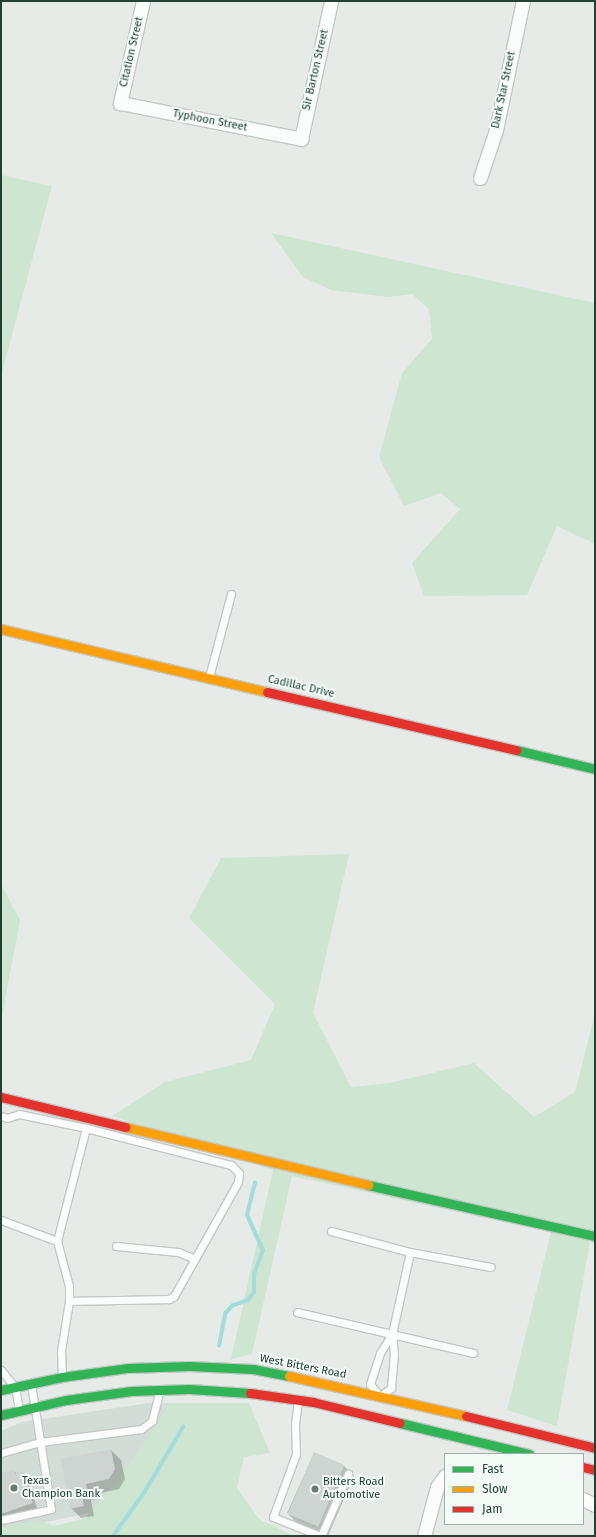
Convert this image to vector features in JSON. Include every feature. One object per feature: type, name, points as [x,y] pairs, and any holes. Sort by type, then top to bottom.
[{"type":"street","name":"Citation Street","points":[[120,103],[143,1]]},
{"type":"street","name":"Sir Barton Street","points":[[301,139],[331,1]]},
{"type":"street","name":"Dark Star Street","points":[[480,178],[496,130],[523,1]]},
{"type":"street","name":"Typhoon Street","points":[[120,103],[301,139]]},
{"type":"street","name":"Cadillac Drive","points":[[1,629],[595,769]]},
{"type":"street","points":[[1,1097],[308,1171],[595,1236]]},
{"type":"street","name":"West Bitters Road","points":[[1,1390],[62,1377],[128,1368],[189,1366],[253,1369],[380,1396],[595,1448]]},
{"type":"street","points":[[1,1415],[19,1410],[116,1393],[160,1390],[251,1393],[298,1400],[376,1417],[525,1453]]},
{"type":"street","points":[[376,1417],[380,1396]]},
{"type":"street","points":[[584,1467],[595,1470]]},
{"type":"street","points":[[424,1536],[437,1487],[444,1477]]},
{"type":"street","points":[[584,1499],[595,1505]]},
{"type":"lane","points":[[209,678],[231,594]]},
{"type":"lane","points":[[1,1116],[7,1118],[18,1114],[86,1128],[237,1168],[238,1182],[174,1296],[169,1299],[69,1301]]},
{"type":"lane","points":[[62,1377],[61,1351],[69,1301],[69,1286],[58,1241],[86,1128]]},
{"type":"lane","points":[[1,1220],[58,1241]]},
{"type":"lane","points":[[331,1231],[410,1252],[491,1267]]},
{"type":"lane","points":[[116,1246],[178,1252],[195,1259]]},
{"type":"lane","points":[[392,1334],[380,1353],[370,1384],[380,1396],[390,1388],[394,1355],[392,1334],[410,1252]]},
{"type":"lane","points":[[297,1312],[473,1352]]},
{"type":"lane","points":[[1,1370],[15,1387],[19,1410]]},
{"type":"lane","points":[[1,1520],[50,1509],[31,1383]]},
{"type":"lane","points":[[1,1453],[40,1442],[141,1429],[152,1421],[160,1390]]},
{"type":"lane","points":[[298,1400],[295,1425],[296,1454],[273,1517],[321,1536],[348,1474]]},
{"type":"shaded area","points":[[149,1403],[170,1403],[111,1508],[1,1532],[1,1431],[22,1422]]},
{"type":"green space","points":[[1,175],[52,186],[1,376]]},
{"type":"green space","points":[[271,233],[595,303],[595,544],[557,526],[527,595],[424,596],[412,563],[460,509],[441,493],[404,506],[379,457],[402,373],[432,339],[429,309],[412,294],[388,297],[331,290],[303,277]]},
{"type":"green space","points":[[349,854],[313,1013],[351,1087],[390,1083],[474,1063],[534,1117],[575,1092],[595,1014],[595,1243],[590,1242],[557,1426],[507,1410],[551,1232],[292,1176],[252,1354],[231,1359],[273,1170],[112,1116],[165,1082],[251,1060],[275,1004],[189,918],[221,858]]},
{"type":"green space","points":[[1,884],[20,920],[1,1022]]},
{"type":"green space","points":[[170,1403],[249,1403],[270,1453],[244,1457],[237,1488],[259,1519],[294,1536],[1,1536],[1,1528],[39,1520],[54,1526],[86,1518],[138,1453]]},
{"type":"building","points":[[111,1449],[115,1469],[109,1479],[86,1484],[87,1489],[81,1490],[84,1506],[70,1509],[61,1459]]},
{"type":"building","name":"Bitters Road Automotive","points":[[314,1452],[344,1465],[318,1527],[288,1514]]},
{"type":"building","name":"Texas Champion Bank","points":[[14,1470],[15,1474],[22,1471],[33,1503],[1,1514],[1,1473]]},
{"type":"waterway","points":[[219,1346],[225,1314],[232,1306],[248,1300],[254,1292],[254,1274],[263,1251],[247,1215],[255,1183]]},
{"type":"waterway","points":[[113,1536],[144,1493],[183,1427]]},
{"type":"traffic: fast","points":[[516,750],[595,769]]},
{"type":"traffic: fast","points":[[368,1185],[595,1236]]},
{"type":"traffic: fast","points":[[1,1390],[62,1377],[128,1368],[189,1366],[253,1369],[289,1376]]},
{"type":"traffic: fast","points":[[1,1415],[66,1400],[131,1391],[189,1389],[250,1393]]},
{"type":"traffic: fast","points":[[400,1423],[525,1453]]},
{"type":"traffic: slow","points":[[1,629],[267,692]]},
{"type":"traffic: slow","points":[[125,1127],[368,1185]]},
{"type":"traffic: slow","points":[[289,1376],[466,1416]]},
{"type":"traffic: jam","points":[[267,692],[516,750]]},
{"type":"traffic: jam","points":[[1,1097],[125,1127]]},
{"type":"traffic: jam","points":[[250,1393],[313,1402],[400,1423]]},
{"type":"traffic: jam","points":[[466,1416],[595,1448]]},
{"type":"traffic: jam","points":[[584,1467],[595,1470]]},
{"type":"place","name":"Texas Champion Bank","points":[[14,1488]]},
{"type":"place","name":"Bitters Road Automotive","points":[[315,1489]]}]
